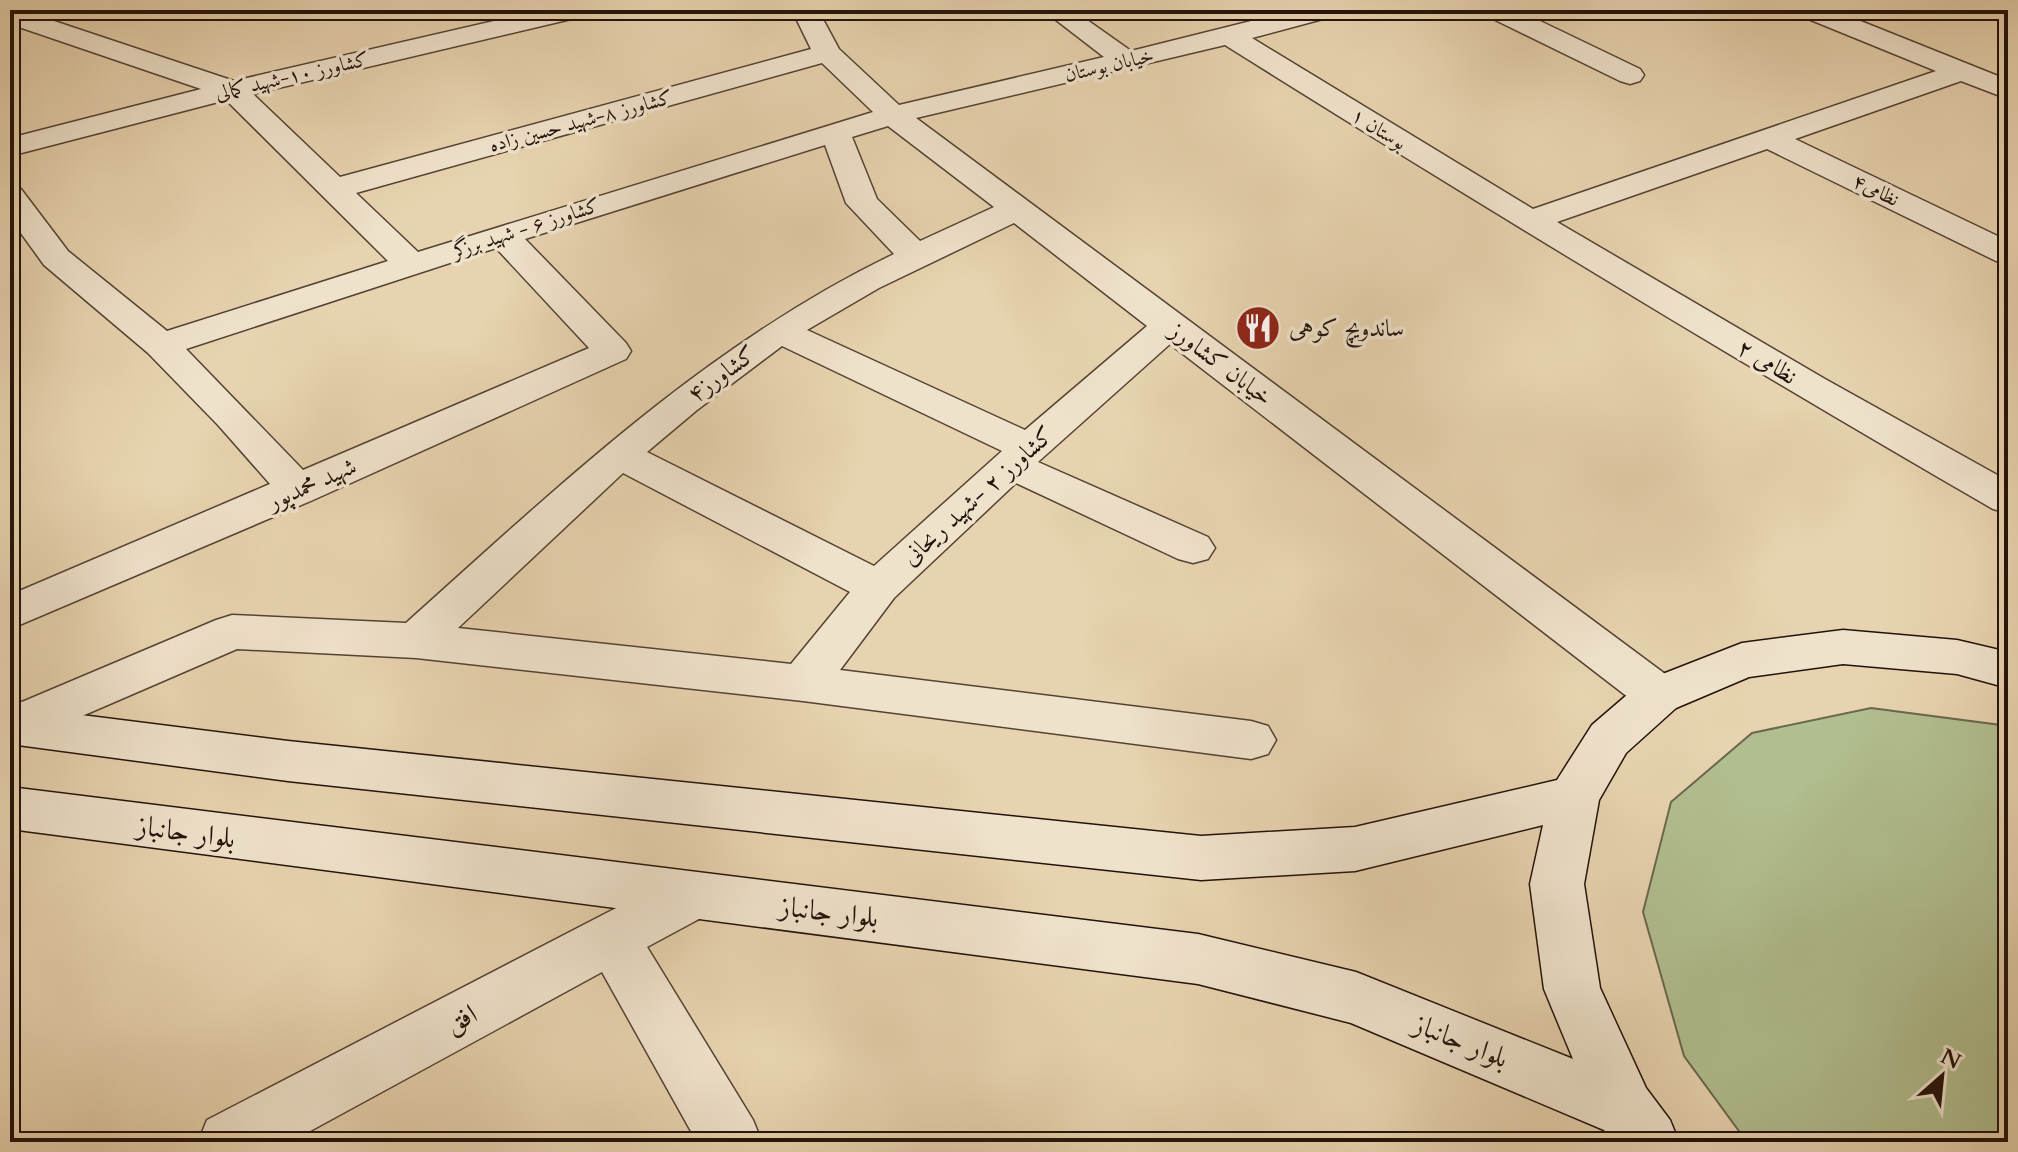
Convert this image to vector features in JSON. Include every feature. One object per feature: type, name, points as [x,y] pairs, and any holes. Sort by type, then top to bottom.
[{"type":"street","name":"کشاورز ۱۰-شهید کمالی","points":[[10,147],[232,90],[575,10]]},
{"type":"street","name":"خیابان کشاورز","points":[[805,10],[827,53],[893,115],[1659,695]]},
{"type":"street","points":[[1056,10],[1127,61]]},
{"type":"street","name":"خیابان بوستان","points":[[893,115],[1127,61],[1325,10]]},
{"type":"street","points":[[1496,10],[1630,75]]},
{"type":"street","points":[[1810,10],[2008,90]]},
{"type":"street","points":[[16,22],[79,13]]},
{"type":"street","points":[[16,22],[232,90],[412,265]]},
{"type":"street","name":"بوستان ۱","points":[[1229,36],[1529,221]]},
{"type":"street","name":"کشاورز ۸-شهید حسین زاده","points":[[334,189],[827,53]]},
{"type":"street","points":[[1529,221],[1962,71]]},
{"type":"street","name":"کشاورز ۶ - شهید برزگر","points":[[161,345],[893,115]]},
{"type":"street","points":[[835,133],[862,203],[915,256]]},
{"type":"street","name":"نظامی۴","points":[[1771,139],[1995,248]]},
{"type":"street","points":[[10,196],[56,258],[161,345],[232,416],[298,490]]},
{"type":"street","name":"کشاورز۴","points":[[416,641],[620,455],[703,386],[780,331],[872,276],[1017,209]]},
{"type":"street","name":"نظامی ۲","points":[[1529,221],[1831,401],[2008,499]]},
{"type":"street","name":"شهید محمدپور","points":[[10,613],[613,351],[503,236]]},
{"type":"street","name":"کشاورز ۲ -شهید ریحانی","points":[[803,683],[878,587],[1020,456],[1170,325]]},
{"type":"street","points":[[780,331],[1193,548]]},
{"type":"street","points":[[620,455],[878,587]]},
{"type":"street","points":[[12,723],[232,632],[416,641],[803,683],[1251,740]]},
{"type":"street","points":[[1637,1125],[1572,989],[1557,884],[1574,797],[1609,739],[1659,695],[1742,660],[1843,647],[1957,657],[2008,670]]},
{"type":"street","points":[[12,723],[288,761],[1201,858],[1355,849],[1574,797]]},
{"type":"street","name":"بلوار جانباز","points":[[10,808],[1198,959],[1356,998],[1637,1125]]},
{"type":"street","name":"افق","points":[[229,1142],[693,895]]},
{"type":"street","points":[[612,938],[731,1142]]},
{"type":"green space","points":[[1871,708],[2008,726],[2008,1142],[1747,1142],[1684,1056],[1643,912],[1671,802],[1752,733]]},
{"type":"place","name":"ساندویچ کوهی","points":[[1258,328]]}]
